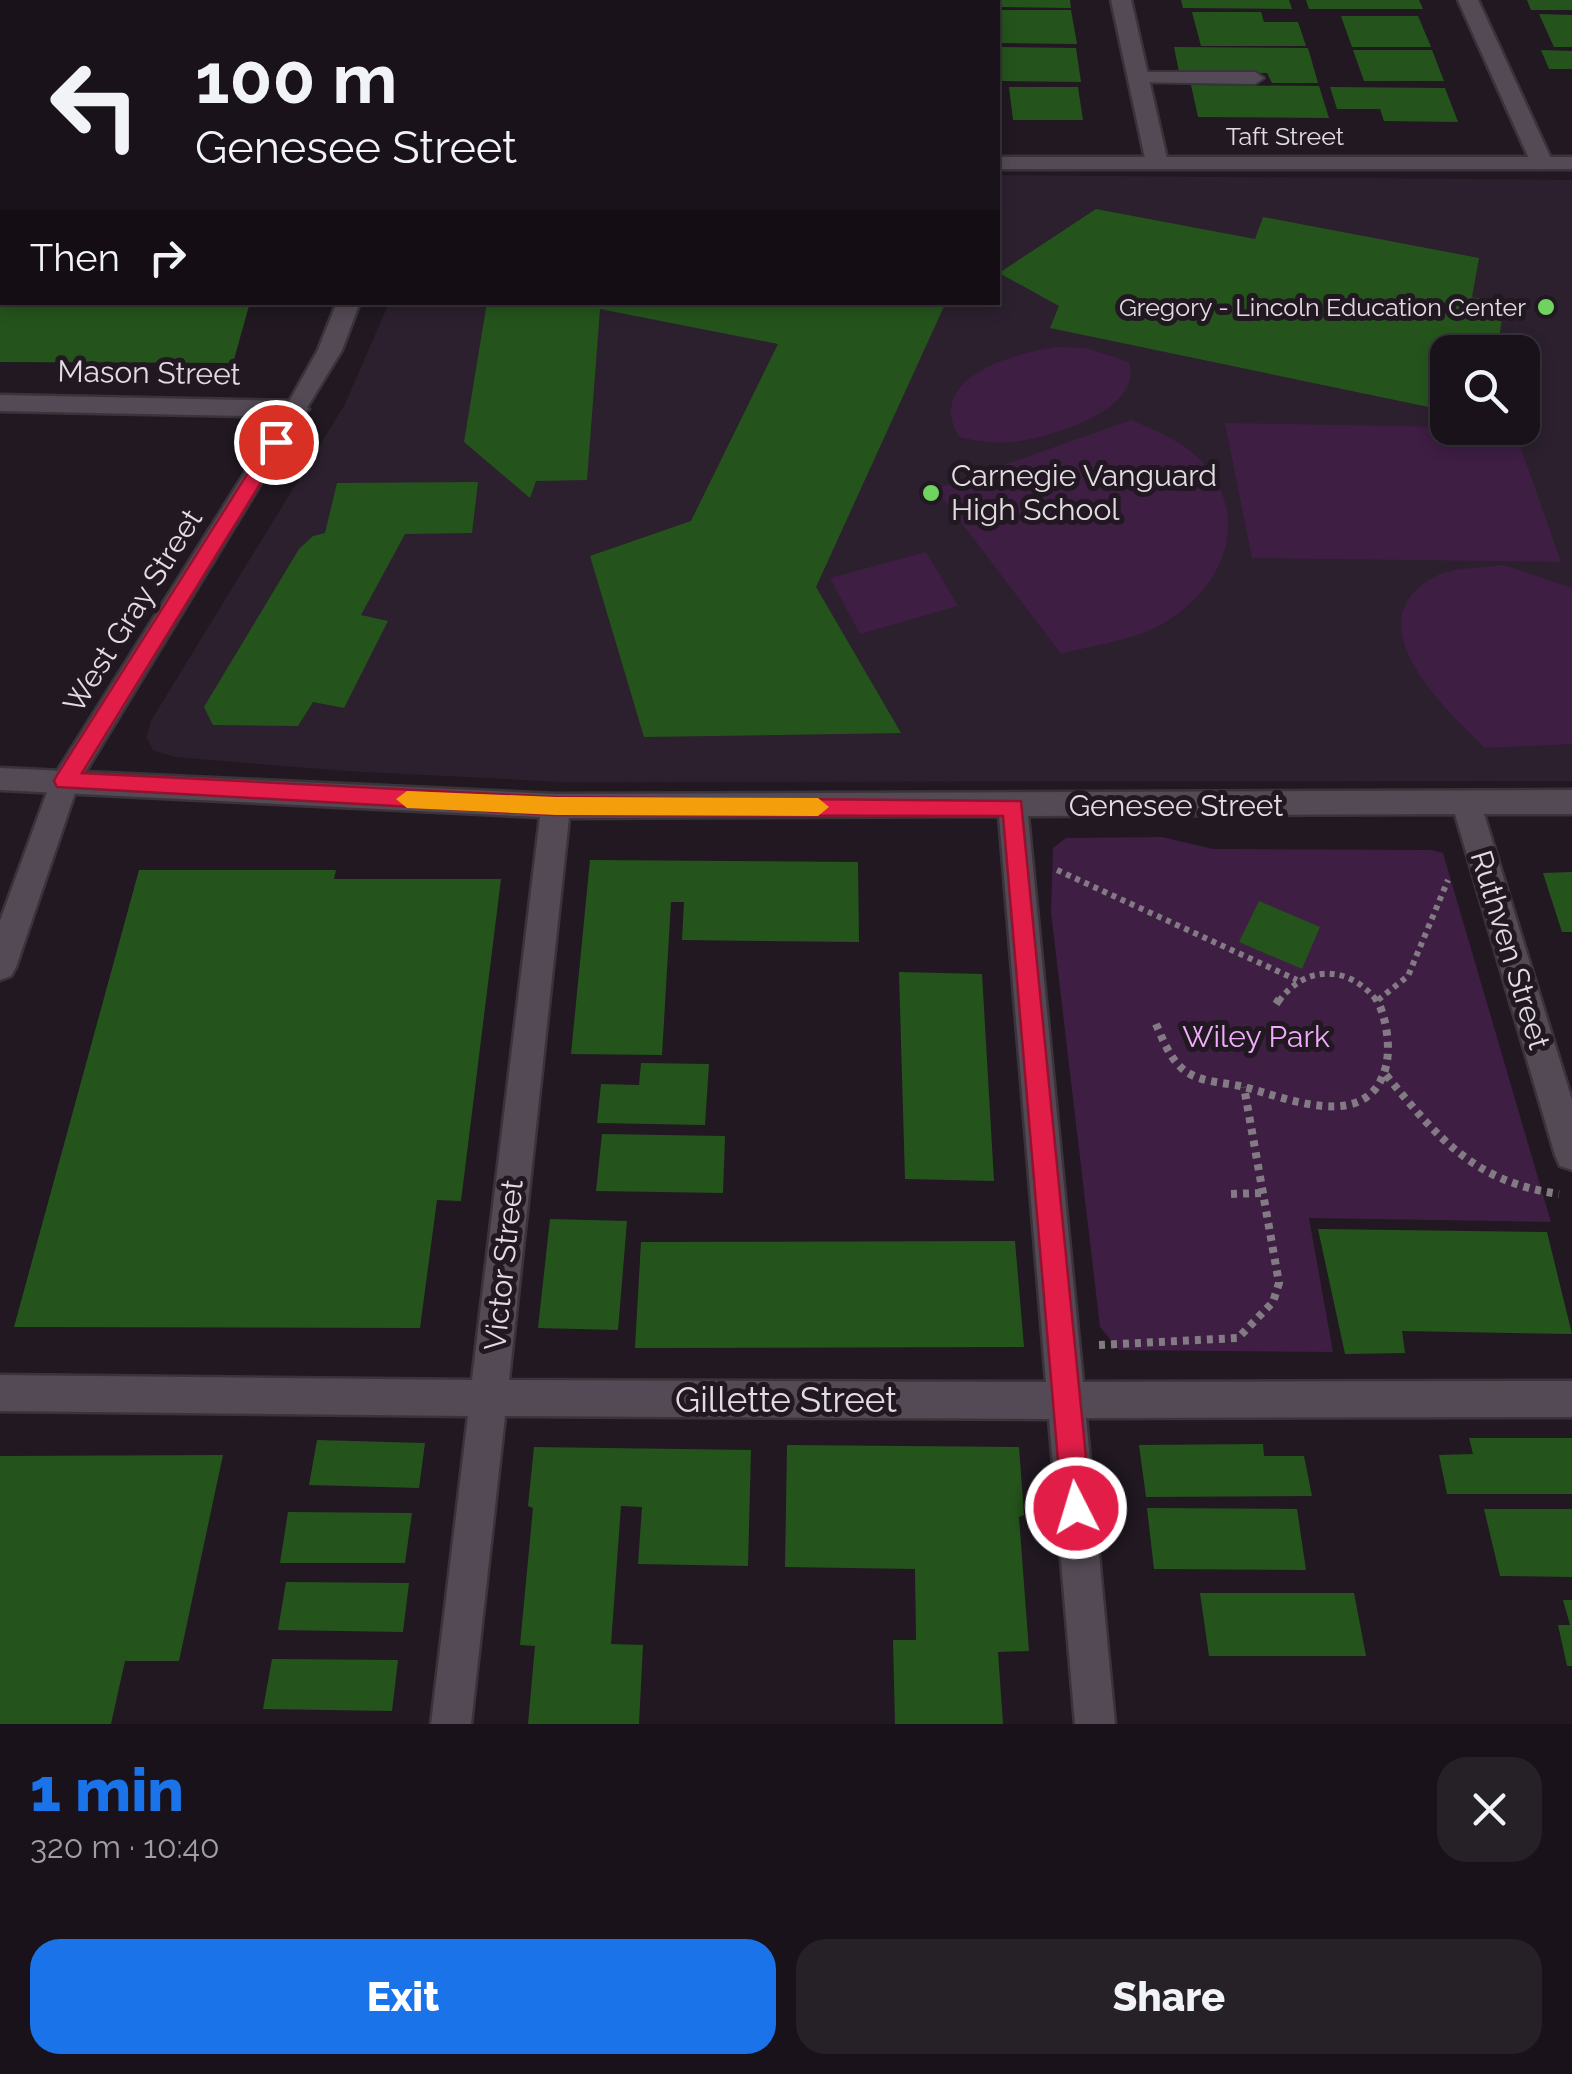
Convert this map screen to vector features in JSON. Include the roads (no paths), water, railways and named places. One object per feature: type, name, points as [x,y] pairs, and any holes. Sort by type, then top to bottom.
[{"type":"street","points":[[1121,0],[1157,164]]},
{"type":"street","points":[[1468,0],[1542,164]]},
{"type":"street","name":"Taft Street","points":[[1000,163],[1572,164]]},
{"type":"street","name":"West Gray Street","points":[[0,967],[65,781],[297,409],[330,350],[348,305]]},
{"type":"street","name":"Mason Street","points":[[0,403],[297,409]]},
{"type":"street","name":"Genesee Street","points":[[0,779],[556,806],[1572,802]]},
{"type":"street","name":"Ruthven Street","points":[[1466,803],[1572,1155]]},
{"type":"street","name":"Victor Street","points":[[451,1724],[556,806]]},
{"type":"street","points":[[1013,807],[1094,1724]]},
{"type":"street","name":"Gillette Street","points":[[0,1393],[1572,1400]]},
{"type":"lane","points":[[1138,78],[1255,78]]},
{"type":"place","name":"Gregory - Lincoln Education Center","points":[[1546,307]]},
{"type":"place","name":"Carnegie Vanguard High School","points":[[931,493]]},
{"type":"park label","name":"Wiley Park","points":[[1256,1037]]}]
